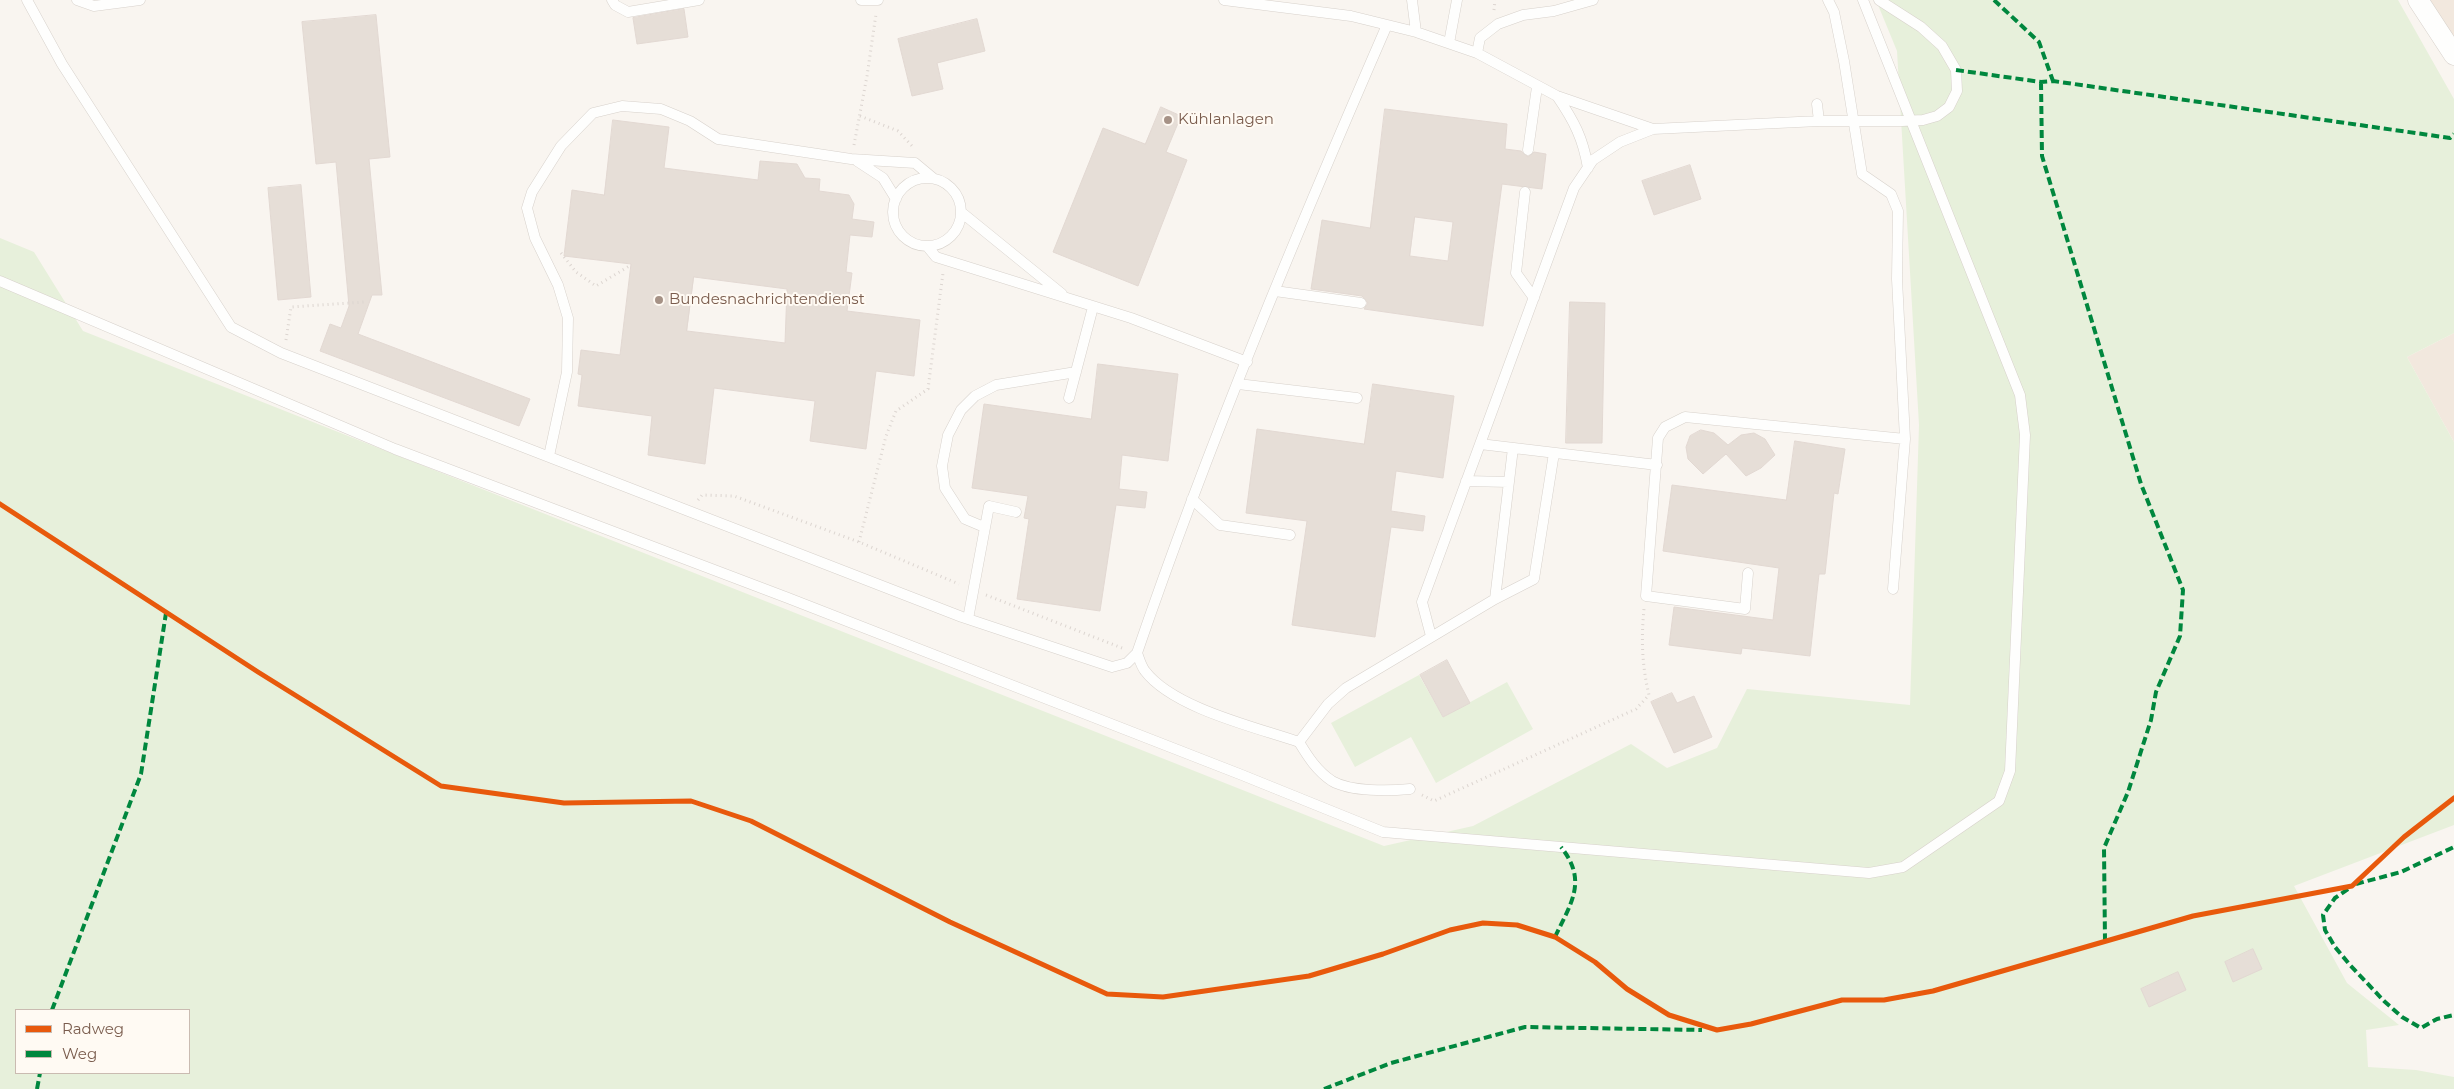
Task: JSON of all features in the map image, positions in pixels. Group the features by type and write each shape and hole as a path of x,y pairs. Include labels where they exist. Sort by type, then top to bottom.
{"street":[{"path":"2418,0 2454,55"}],"lane":[{"path":"27,0 62,64 231,327 281,353 968,619 1112,667 1127,663 1137,653 1192,499 1305,215 1387,25"},
{"path":"77,0 94,6 140,0"},
{"path":"612,0 615,6 628,12 699,0"},
{"path":"861,0 877,0"},
{"path":"1224,0 1351,16 1416,32 1476,53 1557,96 1653,129"},
{"path":"1412,0 1416,32"},
{"path":"1450,43 1456,0"},
{"path":"1476,53 1480,38 1498,24 1523,15 1554,11 1593,0"},
{"path":"1828,0 1834,12 1844,61 1862,174 1891,194 1898,211 1897,279 1905,439 1893,589"},
{"path":"0,281 395,449 806,605 1383,832 1869,873 1903,867 1999,800 2010,771 2025,435 2020,395 1863,0"},
{"path":"1431,636 1422,602 1574,188 1588,168 1594,160 1620,142 1653,129 1818,121 1911,120 1937,116 1949,107 1956,91 1956,70 1942,46 1921,27 1879,0"},
{"path":"1528,150 1537,86"},
{"path":"1557,96 1575,123 1588,168"},
{"path":"1817,104 1818,121"},
{"path":"548,456 567,372 568,318 558,285 535,238 527,208 532,192 561,146 593,113 622,106 661,109 690,121 718,139 851,159 915,163 933,178 950,186 956,194 962,212 1067,298"},
{"path":"851,159 872,169 883,178 896,199"},
{"path":"933,178 915,180 900,191 896,199 893,208 896,226 908,241 927,246 944,242 957,229 962,212"},
{"path":"1525,192 1516,273 1534,298"},
{"path":"927,246 936,257 1131,318 1247,362"},
{"path":"1275,291 1361,303"},
{"path":"1069,398 1094,307"},
{"path":"984,527 965,519 945,488 942,466 948,435 961,410 975,396 996,384 1076,372"},
{"path":"1238,384 1357,398"},
{"path":"1748,573 1746,609 1646,596 1658,438 1665,427 1685,417 1905,439"},
{"path":"1480,444 1657,465"},
{"path":"1495,599 1513,448"},
{"path":"1299,742 1323,710 1346,688 1431,636 1534,579 1554,453"},
{"path":"1466,481 1509,482"},
{"path":"1192,499 1220,525 1290,535"},
{"path":"968,619 989,506 1016,512"},
{"path":"1137,653 1145,671 1171,693 1199,708 1299,742 1312,764 1333,782 1359,788 1410,789"}],"path":[{"path":"851,159 876,22 877,0"},
{"path":"860,116 898,131 915,149 915,163"},
{"path":"557,249 576,272 596,286 630,265"},
{"path":"859,542 886,436 896,412 928,389 945,260"},
{"path":"281,353 287,337 291,307 364,302"},
{"path":"690,511 702,494 734,496 859,542 972,590 1137,653"},
{"path":"1410,789 1434,802 1636,708 1649,695 1643,673 1641,636 1646,596"}],"shaded area":[{"path":"2424,0 2454,0 2454,46"},
{"path":"2454,333 2454,442 2407,357"}],"green space":[{"path":"1876,0 2398,0 2454,99 2454,333 2407,357 2454,442 2454,825 2294,886 2347,983 2399,1025 2366,1030 2368,1067 2416,1070 2454,1077 2454,1089 0,1089 0,238 34,252 83,331 1384,846 1473,826 1631,744 1667,768 1717,748 1747,689 1910,705 1919,425 1897,51"},
{"path":"1419,675 1443,717 1507,682 1533,729 1436,783 1411,737 1355,767 1331,723"}],"building":[{"path":"684,9 688,37 637,44 633,18"},
{"path":"376,15 390,157 369,159 382,295 372,295 358,334 530,399 519,426 320,351 330,324 341,328 349,306 336,162 316,164 302,22"},
{"path":"977,19 985,51 937,63 943,89 912,96 898,39"},
{"path":"1161,107 1181,116 1166,152 1187,160 1138,286 1053,252 1103,128 1145,144"},
{"path":"1385,109 1507,124 1505,149 1521,151 1528,157 1534,152 1546,154 1542,189 1502,184 1483,326 1364,309 1368,303 1362,296 1311,289 1322,220 1370,228","holes":["1415,217 1453,222 1448,261 1410,256"]},
{"name":"Bundesnachrichtendienst","path":"613,120 669,127 664,168 758,180 760,161 797,164 805,178 820,179 819,191 849,195 854,204 852,219 874,222 872,237 850,235 846,272 852,273 847,311 920,320 914,376 876,371 866,449 810,441 815,401 714,388 705,464 648,455 652,416 578,406 582,375 578,374 581,350 620,355 631,264 564,256 572,190 604,195","holes":["694,277 787,289 785,343 687,331"]},
{"path":"1690,165 1701,199 1654,215 1642,181"},
{"path":"301,185 311,297 278,300 268,188"},
{"path":"1570,302 1605,303 1602,443 1566,443"},
{"path":"1098,364 1178,374 1168,461 1122,455 1119,489 1147,492 1145,508 1116,505 1100,611 1017,599 1029,519 1024,518 1028,496 972,488 984,404 1091,419"},
{"path":"1373,384 1454,396 1443,478 1396,471 1391,511 1425,516 1423,531 1391,527 1375,637 1292,625 1307,521 1246,513 1257,429 1364,444"},
{"path":"1701,430 1714,433 1728,445 1741,435 1754,433 1765,439 1775,455 1761,468 1746,476 1726,454 1703,474 1688,459 1686,447 1690,436"},
{"path":"1795,441 1845,449 1838,494 1834,493 1825,574 1819,574 1810,656 1742,648 1741,654 1669,645 1674,607 1773,620 1779,568 1663,551 1672,485 1786,500"},
{"path":"1447,660 1470,703 1443,717 1420,675"},
{"path":"1672,693 1677,703 1694,696 1712,737 1674,753 1651,702"},
{"path":"2253,949 2262,969 2233,982 2225,962"},
{"path":"2178,972 2186,990 2149,1007 2141,989"}],"marked path":[{"path":"1994,0 2039,42 2053,81"},
{"path":"1956,70 2041,82 2053,81 2450,138 2454,134"},
{"path":"2041,82 2042,156 2141,484 2183,590 2180,636 2156,692 2151,720 2128,792 2104,848 2105,941"},
{"path":"52,1009 141,774 166,613"},
{"path":"1555,937 1571,903 1575,881 1574,871 1561,847"},
{"path":"2356,884 2401,872 2454,847"},
{"path":"2348,889 2335,898 2323,915 2325,930 2335,947 2350,965 2402,1017 2421,1028 2437,1019 2454,1015"},
{"path":"1324,1089 1391,1063 1525,1027 1702,1030"},
{"path":"37,1089 40,1074"}],"cycle path":[{"path":"0,504 258,672 441,786 564,803 691,801 751,821 950,922 1107,994 1163,997 1309,976 1383,954 1450,930 1483,923 1517,925 1555,937 1595,962 1627,989 1669,1015 1717,1030 1751,1024 1842,1000 1884,1000 1933,991 2193,916 2352,886 2404,837 2454,798"}],"place":[{"name":"Kühlanlagen","path":"1168,120"},
{"name":"Bundesnachrichtendienst","path":"659,300"}]}
